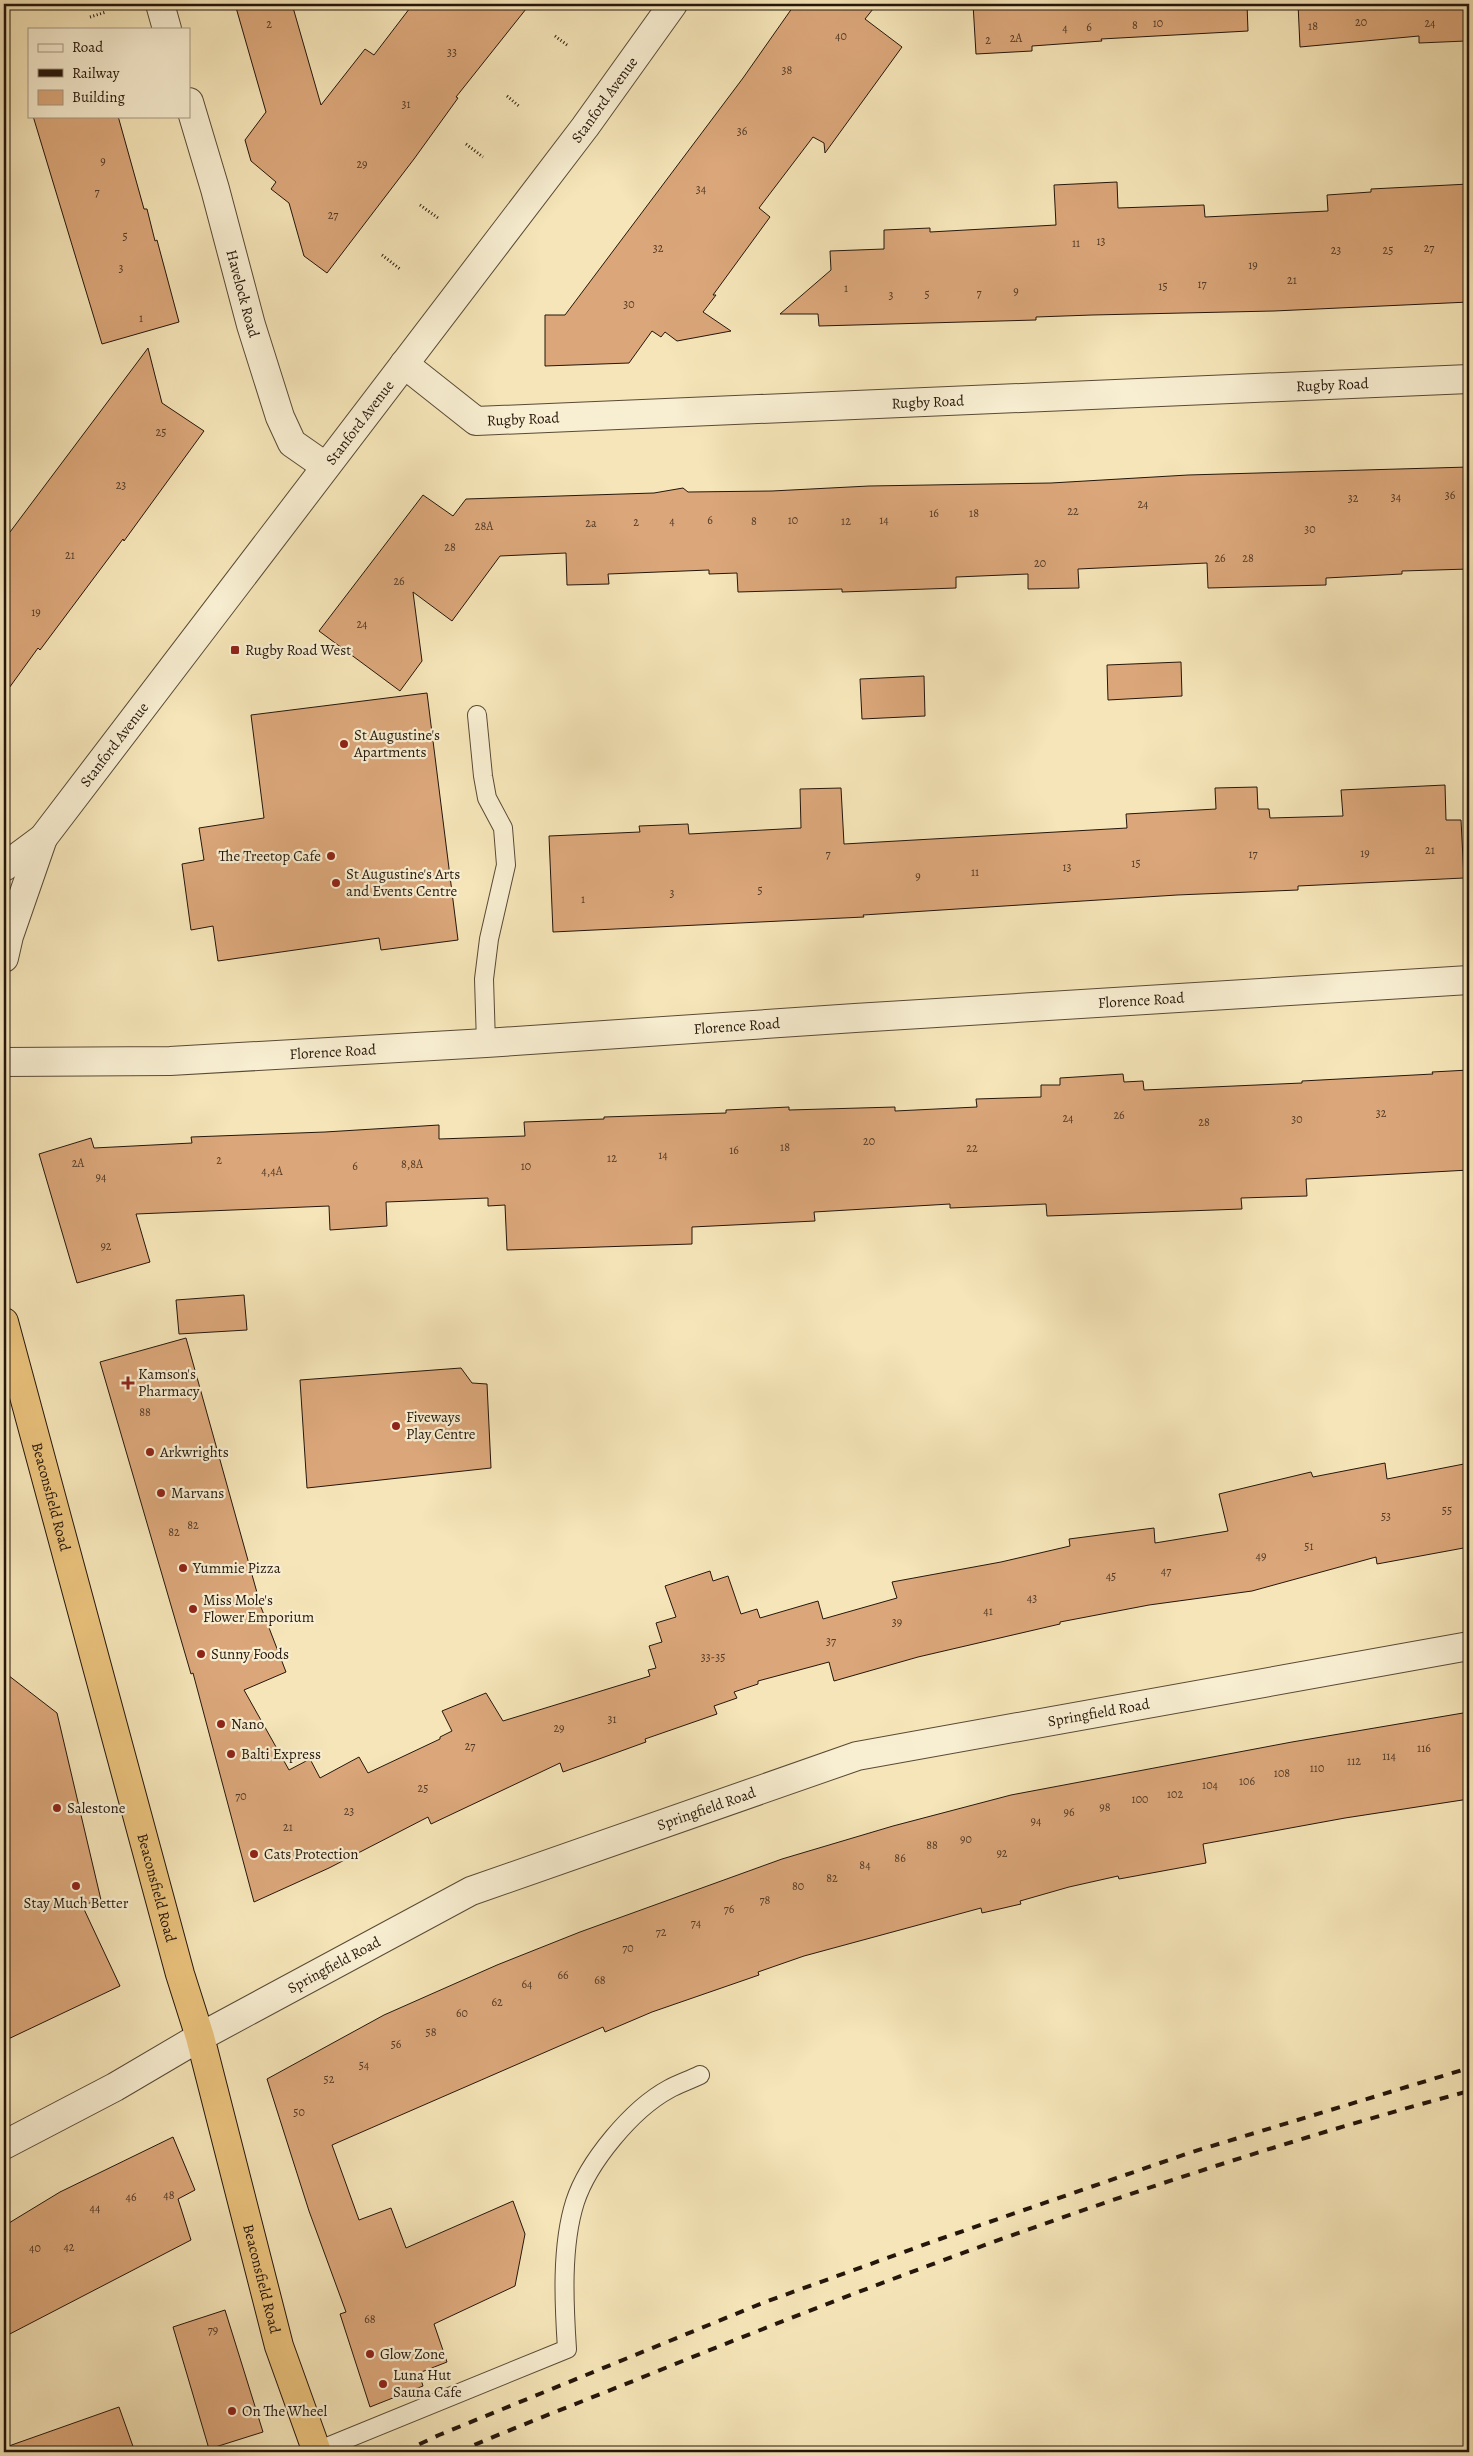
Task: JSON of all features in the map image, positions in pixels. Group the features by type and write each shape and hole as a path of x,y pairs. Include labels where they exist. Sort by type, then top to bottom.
{"highway":[{"name":"Beaconsfield Road","path":"4,1322 180,1974 200,2037 279,2346 317,2452"}],"street":[{"path":"160,4 167,28"},
{"name":"Stanford Avenue","path":"4,866 43,838 585,127 673,4"},
{"name":"Havelock Road","path":"190,105 215,189 251,325 280,417 292,443 325,466"},
{"name":"Rugby Road","path":"404,364 476,421 1469,379"},
{"name":"Stanford Avenue","path":"4,958 9,936 43,838"},
{"name":"Florence Road","path":"4,1062 170,1061 486,1044 855,1018 1469,980"},
{"name":"Springfield Road","path":"4,2145 115,2087 200,2037 471,1891 856,1756 1469,1646"}],"lane":[{"path":"477,715 483,776 488,798 503,828 506,865 489,939 484,979 486,1044"},
{"path":"317,2452 567,2350 564,2301 566,2253 574,2203 584,2178 608,2142 642,2110 667,2090 700,2075"}],"path":[{"path":"90,17 106,12"},
{"path":"555,36 567,45"},
{"path":"508,96 520,107"},
{"path":"466,144 483,157"},
{"path":"420,205 438,218"},
{"path":"382,255 400,269"}],"building":[{"path":"235,4 292,4 321,105 365,49 374,55 413,4 530,4 456,97 458,98 414,159 327,273 304,256 289,203 271,189 276,182 251,161 245,140 266,112"},
{"path":"795,4 877,4 865,19 902,47 825,153 824,143 813,137 759,208 770,217 713,295 716,295 703,312 731,331 677,341 665,332 661,337 652,331 629,363 545,366 545,315 565,315 743,78"},
{"path":"973,4 1247,4 1248,31 1101,39 1102,41 1032,46 1032,51 976,54"},
{"path":"1298,4 1469,4 1469,33 1466,33 1466,41 1419,43 1419,36 1300,47"},
{"path":"34,118 119,118 144,209 147,209 155,241 157,240 179,322 102,344"},
{"path":"1117,182 1118,208 1204,205 1205,217 1328,211 1327,195 1371,192 1371,189 1469,184 1469,302 1274,311 1036,317 1036,320 819,326 818,314 780,314 831,270 830,251 884,249 884,230 930,228 930,232 1056,225 1054,185"},
{"path":"148,348 162,403 204,431 124,541 123,539 4,695 4,540"},
{"path":"1469,467 1469,569 1402,571 1402,574 1326,578 1326,585 1208,588 1207,563 1078,569 1079,588 1028,589 1028,574 956,577 956,588 842,592 842,589 738,592 737,573 709,574 709,570 608,574 609,584 567,585 566,553 500,556 452,621 413,592 422,661 400,691 319,631 423,495 453,516 466,499 654,493 683,488 688,492 772,491 869,486 1051,483 1188,475"},
{"path":"1181,662 1182,696 1108,700 1107,665"},
{"path":"924,676 925,716 862,719 860,679"},
{"name":"St Augustine's Arts and Events Centre","path":"427,693 458,940 381,950 379,938 218,961 213,926 191,930 182,864 204,860 199,828 264,818 251,715"},
{"path":"1445,785 1446,820 1461,820 1464,878 1298,886 1298,890 1177,895 863,915 864,917 553,932 549,836 640,832 639,826 688,824 689,834 801,828 800,789 841,788 844,844 1127,828 1126,814 1216,809 1215,788 1257,787 1258,809 1269,809 1270,818 1343,816 1341,790"},
{"path":"1469,1070 1469,1170 1306,1179 1307,1196 1241,1198 1242,1209 1047,1216 1046,1204 950,1208 950,1204 814,1212 815,1221 692,1227 692,1244 507,1250 505,1205 488,1206 488,1198 386,1202 387,1226 330,1230 329,1206 136,1214 150,1262 77,1283 39,1154 91,1138 94,1148 192,1143 191,1137 439,1125 439,1139 525,1136 524,1122 726,1113 726,1110 789,1107 789,1110 895,1107 895,1111 977,1107 976,1099 1041,1097 1041,1085 1060,1085 1060,1078 1123,1074 1124,1082 1143,1081 1144,1090 1302,1083 1302,1081 1433,1074 1432,1072"},
{"path":"244,1295 247,1330 179,1334 176,1300"},
{"path":"186,1338 261,1607 286,1672 244,1690 289,1770 310,1759 320,1778 359,1757 368,1773 440,1739 440,1737 452,1731 442,1711 486,1693 503,1721 650,1676 648,1670 656,1668 649,1646 662,1642 656,1623 676,1617 665,1586 710,1571 713,1581 728,1576 741,1614 757,1609 760,1618 818,1601 823,1619 897,1598 892,1582 1001,1562 1070,1546 1069,1539 1154,1528 1155,1543 1228,1531 1219,1494 1311,1472 1313,1477 1385,1463 1387,1479 1469,1463 1469,1547 1377,1564 1376,1557 1252,1591 1149,1605 1060,1622 1060,1624 918,1657 834,1681 829,1662 758,1681 758,1684 734,1692 737,1698 714,1706 717,1714 645,1739 646,1742 563,1772 560,1763 431,1824 428,1817 329,1868 254,1902 193,1673 191,1674 100,1362"},
{"name":"Fiveways Play Centre","path":"461,1368 472,1383 487,1384 491,1468 307,1488 300,1380"},
{"path":"4,1672 57,1713 101,1900 82,1905 120,1986 4,2041"},
{"path":"1469,1712 1469,1799 1345,1818 1203,1844 1206,1863 1119,1879 1118,1876 1069,1887 1020,1901 1021,1904 982,1913 981,1908 804,1956 758,1972 759,1975 652,2012 605,2032 603,2027 332,2145 359,2220 391,2208 406,2248 513,2201 525,2234 515,2286 434,2324 447,2362 419,2373 423,2386 370,2407 340,2314 346,2312 309,2211 267,2079 384,2015 497,1965 580,1932 782,1859 893,1826 1011,1795 1292,1742"},
{"path":"173,2137 195,2190 178,2199 191,2240 4,2337 4,2226 60,2192"},
{"path":"225,2310 263,2432 209,2449 173,2327"},
{"path":"119,2407 135,2452 7,2452 6,2447"}],"railway":[{"path":"403,2452 439,2435 765,2302 1192,2152 1469,2068"},
{"path":"458,2452 850,2295 1054,2220 1261,2152 1469,2091"}],"place":[{"name":"Rugby Road West","path":"235,650"},
{"name":"St Augustine's Apartments","path":"344,744"},
{"name":"The Treetop Cafe","path":"331,856"},
{"name":"St Augustine's Arts and Events Centre","path":"336,883"},
{"name":"Kamson's Pharmacy","path":"128,1383"},
{"name":"Fiveways Play Centre","path":"396,1426"},
{"name":"Arkwrights","path":"150,1452"},
{"name":"Marvans","path":"161,1493"},
{"name":"Yummie Pizza","path":"183,1568"},
{"name":"Miss Mole's Flower Emporium","path":"193,1609"},
{"name":"Sunny Foods","path":"201,1654"},
{"name":"Nano","path":"221,1724"},
{"name":"Balti Express","path":"231,1754"},
{"name":"Salestone","path":"57,1808"},
{"name":"Cats Protection","path":"254,1854"},
{"name":"Stay Much Better","path":"76,1886"},
{"name":"Glow Zone","path":"370,2354"},
{"name":"Luna Hut Sauna Cafe","path":"383,2384"},
{"name":"On The Wheel","path":"232,2411"}]}
